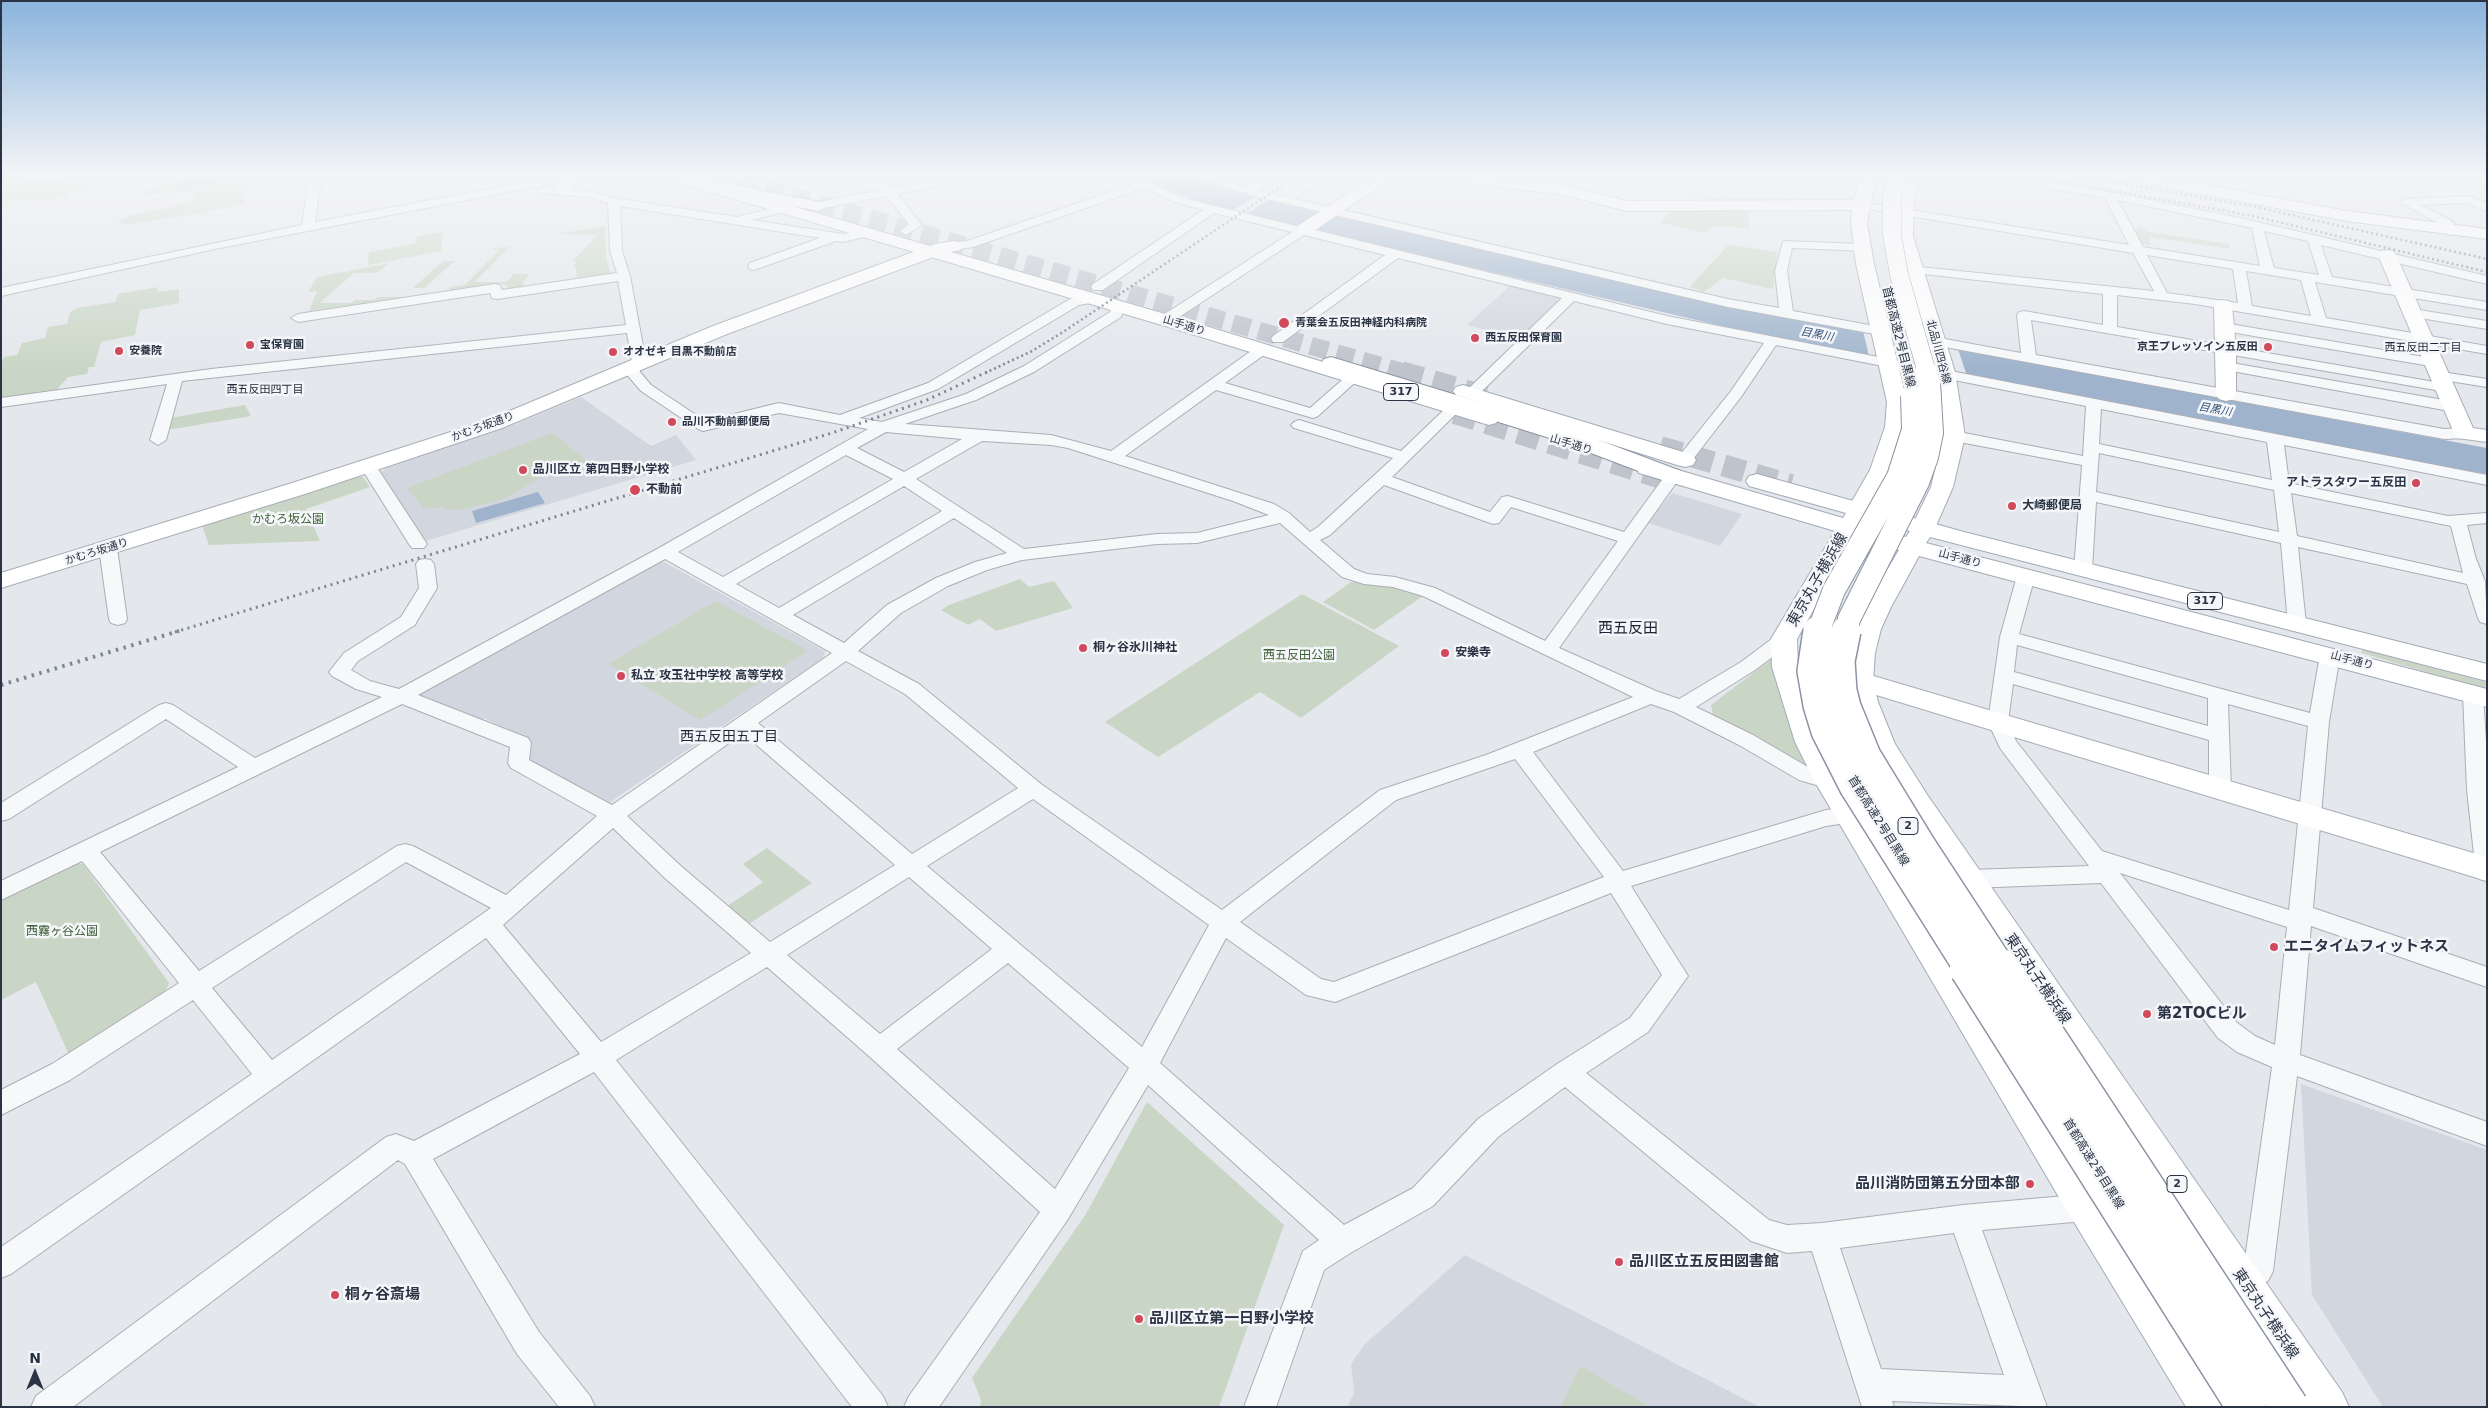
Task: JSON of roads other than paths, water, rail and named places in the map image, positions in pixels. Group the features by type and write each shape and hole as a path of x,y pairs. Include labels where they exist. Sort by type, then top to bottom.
{"main road":[{"name":"山手通り","path":"890,239 932,252 1094,293 1270,344 1471,394 1679,468"},
{"name":"山手通り","path":"931,239 1094,293 1117,306 1173,316"},
{"path":"1854,519 1881,470 1896,427 1896,402 1862,239"},
{"name":"首都高速2号目黒線","path":"1877,239 1882,272 1910,377 1913,430 1898,477 1834,590 1822,618 1812,656 1814,687 1826,731 1854,786 2246,1407"},
{"name":"首都高速2号目黒線","path":"1893,239 1899,274 1929,382 1932,433 1927,458 1918,482 1849,618 1840,661 1842,691 1846,707 1866,756 1921,846 2228,1285 2304,1407"},
{"name":"北品川四谷線","path":"1906,239 1945,374 1954,436 1942,487 1918,538"},
{"path":"2460,239 2487,249"},
{"name":"かむろ坂通り","path":"1,581 368,466 495,424 635,364 932,252 954,246"},
{"path":"2387,255 2442,376 2465,433 2487,436"},
{"path":"2222,305 2226,358 2226,395"},
{"name":"山手通り","path":"1270,344 1354,377 1454,408 1679,468 1854,519 1918,538 2026,576 2330,655 2482,688"},
{"path":"1331,363 1567,436 1679,468"},
{"name":"東京丸子横浜線","path":"1854,519 1784,639 1785,667 1809,742 1830,782 2088,1208 2212,1407"},
{"name":"東京丸子横浜線","path":"1918,538 1878,608 1868,629 1862,653 1860,681 1864,702 1881,745 1970,879 2228,1285 2327,1407"},
{"name":"山手通り","path":"1918,538 2083,570 2297,624 2482,688"},
{"path":"1860,681 2487,869"},
{"name":"首都高速2号目黒線","path":"2228,1285 2289,1407"}],"street":[{"path":"1,292 248,239"},
{"path":"616,239 616,251 624,276 633,328 635,364 633,373 646,388 703,426 780,408 883,427 979,436 1051,440 1071,444 1239,497 1268,508 1283,517 1348,573 1364,579 1395,582 1429,592 1548,650 1680,708 1746,740 1806,776 1830,782"},
{"path":"754,266 828,239"},
{"path":"954,246 969,244 985,239"},
{"path":"842,419 933,386 1075,302 1094,293 1170,239"},
{"path":"1173,316 1290,239"},
{"path":"1336,239 1668,320 1888,362 2094,405 2487,480"},
{"path":"1448,239 1728,303 1881,333 2029,358 2444,434 2465,433"},
{"path":"2067,239 2487,306"},
{"path":"2132,239 2163,297"},
{"path":"2260,239 2268,271"},
{"path":"2313,239 2327,281"},
{"path":"2316,239 2487,280"},
{"path":"1787,315 1781,271 1786,244 1863,248"},
{"path":"1112,458 1395,254"},
{"path":"2239,267 2246,309"},
{"path":"1914,269 2222,305 2487,350"},
{"path":"298,318 495,288 497,295 624,276"},
{"path":"2307,278 2320,322"},
{"path":"2110,291 2110,330"},
{"path":"1471,394 1571,297"},
{"path":"1,891 401,696 665,552 883,427 971,397 1029,369 1116,314 1117,306"},
{"path":"2413,313 2487,325"},
{"path":"2029,358 2024,315 2110,330 2226,358 2455,406"},
{"path":"2224,327 2442,376 2487,383"},
{"path":"1,403 176,378 633,328"},
{"path":"1548,650 1679,468 1736,394 1772,341"},
{"path":"2226,358 2442,376"},
{"path":"1214,385 1313,413 1354,377"},
{"path":"158,440 176,378"},
{"path":"780,408 781,404 792,397"},
{"path":"2083,570 2094,405"},
{"path":"1308,540 1324,531 1405,457 1454,408"},
{"path":"1300,425 1405,457"},
{"path":"723,584 979,436"},
{"path":"1954,436 2091,455 2282,488 2448,522 2487,518"},
{"path":"2275,440 2289,540 2297,624"},
{"path":"846,448 905,479 1021,555"},
{"path":"368,466 418,544"},
{"path":"1381,479 1493,518 1508,501 1629,538"},
{"path":"2088,495 2476,582"},
{"path":"778,616 954,511"},
{"path":"1,1264 488,924 614,815 743,722 844,653 894,609 942,582 981,566 1021,555 1157,539 1197,538 1283,517"},
{"path":"2458,521 2468,560 2487,618"},
{"path":"108,548 118,619"},
{"path":"665,552 844,653 912,689 1033,789 1315,988 1335,992 1618,881 1826,818 1851,815"},
{"path":"2468,560 2487,564"},
{"path":"425,564 428,588 408,621 351,657 339,672 363,685 401,696 521,743 518,763 614,815 674,873 879,1049 1058,1210"},
{"path":"2026,576 2009,637 2003,676 1998,722 2007,743 2227,1030 2246,1044 2286,1061 2487,1134"},
{"path":"2009,637 2319,722"},
{"path":"1680,708 1748,666 1784,639"},
{"path":"1566,1072 1761,1231 1787,1239 1822,1237 1963,1218 2088,1208 2228,1285 2258,1271 2286,1061 2319,722 2330,655"},
{"path":"2003,676 2219,736"},
{"path":"2482,688 2482,791 2487,873"},
{"path":"2218,695 2220,789"},
{"path":"920,1407 1058,1210 1145,1066 1222,923 1366,810 1388,795 1519,748 1649,696"},
{"path":"1,813 166,710 255,768"},
{"path":"743,722 1145,1066 1342,1242"},
{"path":"1260,1407 1313,1261 1342,1242 1423,1196 1488,1128 1566,1072 1639,1025 1676,976 1624,895 1612,869 1519,748"},
{"path":"415,1155 598,1056 768,955 1033,789"},
{"path":"86,851 270,1077"},
{"path":"1,1103 61,1072 405,852 508,906"},
{"path":"2092,856 2487,976"},
{"path":"1970,879 2106,874"},
{"path":"488,924 598,1056 872,1407"},
{"path":"879,1049 1008,950"},
{"path":"47,1407 396,1146 415,1155 528,1343 578,1407"},
{"path":"1822,1237 1875,1395 2029,1399 1963,1218"}],"water":[{"name":"目黒川","path":"1350,239 1437,239 1725,306 2487,448 2487,474 2377,457 1739,330"},
{"path":"538,492 545,503 476,523 472,511"}],"tunnel":[{"path":"941,239 1405,373"},
{"path":"1401,372 1491,398"},
{"path":"1455,413 1674,482"},
{"path":"1660,447 1791,485"}],"railway":[{"path":"985,373 1032,351 1063,332 1203,239"},
{"path":"2348,239 2487,272"},
{"path":"2397,239 2487,259"},
{"path":"175,632 832,433 927,400 987,372"},
{"path":"1,685 179,631"}],"place":[{"name":"青葉会五反田神経内科病院","path":"1284,323"},
{"name":"西五反田保育園","path":"1475,338"},
{"name":"宝保育園","path":"250,345"},
{"name":"京王プレッソイン五反田","path":"2268,347"},
{"name":"安養院","path":"119,351"},
{"name":"オオゼキ 目黒不動前店","path":"613,352"},
{"name":"品川不動前郵便局","path":"672,422"},
{"name":"品川区立 第四日野小学校","path":"523,470"},
{"name":"アトラスタワー五反田","path":"2416,483"},
{"name":"不動前","path":"635,490"},
{"name":"大崎郵便局","path":"2012,506"},
{"name":"桐ヶ谷氷川神社","path":"1083,648"},
{"name":"安樂寺","path":"1445,653"},
{"name":"私立 攻玉社中学校 高等学校","path":"621,676"},
{"name":"エニタイムフィットネス","path":"2274,947"},
{"name":"第2TOCビル","path":"2147,1014"},
{"name":"品川消防団第五分団本部","path":"2030,1184"},
{"name":"品川区立五反田図書館","path":"1619,1262"},
{"name":"桐ヶ谷斎場","path":"335,1295"},
{"name":"品川区立第一日野小学校","path":"1139,1319"}],"district":[{"name":"西五反田二丁目","path":"2423,348"},
{"name":"西五反田四丁目","path":"265,390"},
{"name":"西五反田","path":"1628,629"},
{"name":"西五反田五丁目","path":"729,737"}],"park label":[{"name":"かむろ坂公園","path":"288,520"},
{"name":"西五反田公園","path":"1299,656"},
{"name":"西霧ヶ谷公園","path":"62,932"}]}
